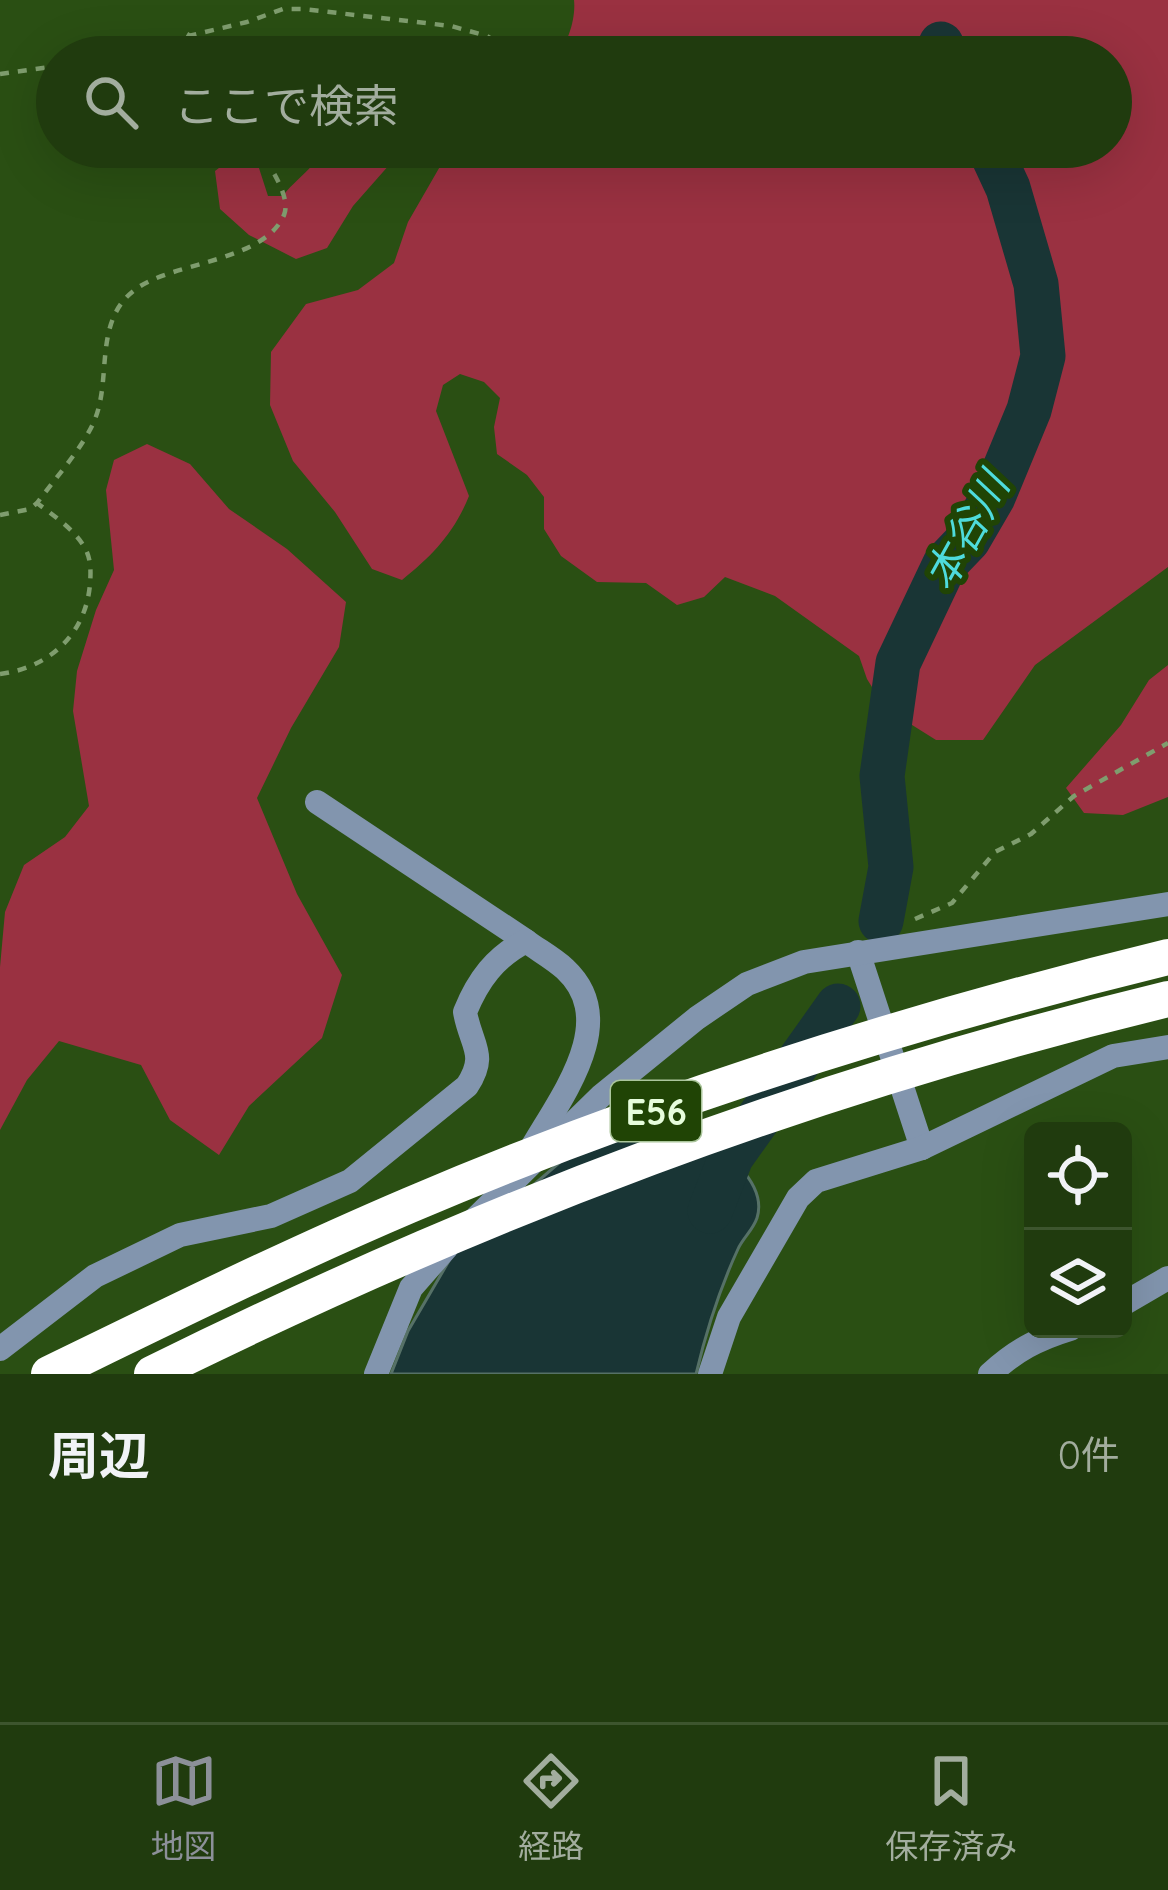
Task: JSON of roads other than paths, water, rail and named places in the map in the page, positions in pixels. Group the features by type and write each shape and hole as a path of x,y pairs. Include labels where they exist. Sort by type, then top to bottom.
{"highway":[{"name":"E56","path":"49,1374 410,1205 598,1130 905,1026 1168,957"},
{"name":"E56","path":"152,1374 428,1244 669,1148 919,1066 1168,1000"}],"street":[{"path":"317,802 526,940 567,970 582,994 591,1024 586,1047 513,1181"},
{"path":"376,1374 411,1288 428,1265 601,1096 747,984 804,962 1168,904"},
{"path":"0,1348 95,1276 180,1235 271,1216 350,1181 467,1086 478,1068 478,1053 465,1012 475,988 502,953 526,940"},
{"path":"858,952 922,1148"},
{"path":"710,1374 729,1317 798,1198 816,1181 922,1148 1113,1056 1168,1047"},
{"path":"1132,1299 1168,1278"},
{"path":"990,1374 1012,1354 1042,1338"}],"water":[{"path":"681,1120 734,1161 746,1174 759,1203 757,1218 719,1295 696,1374 391,1374 408,1331 453,1254 573,1151 643,1123"}],"waterway":[{"name":"本谷川","path":"881,921 891,867 882,776 898,663 945,564 968,540 993,497 1029,410 1043,356 1036,284 999,168"},
{"name":"本谷川","path":"710,1211 731,1157 838,1006"}]}
